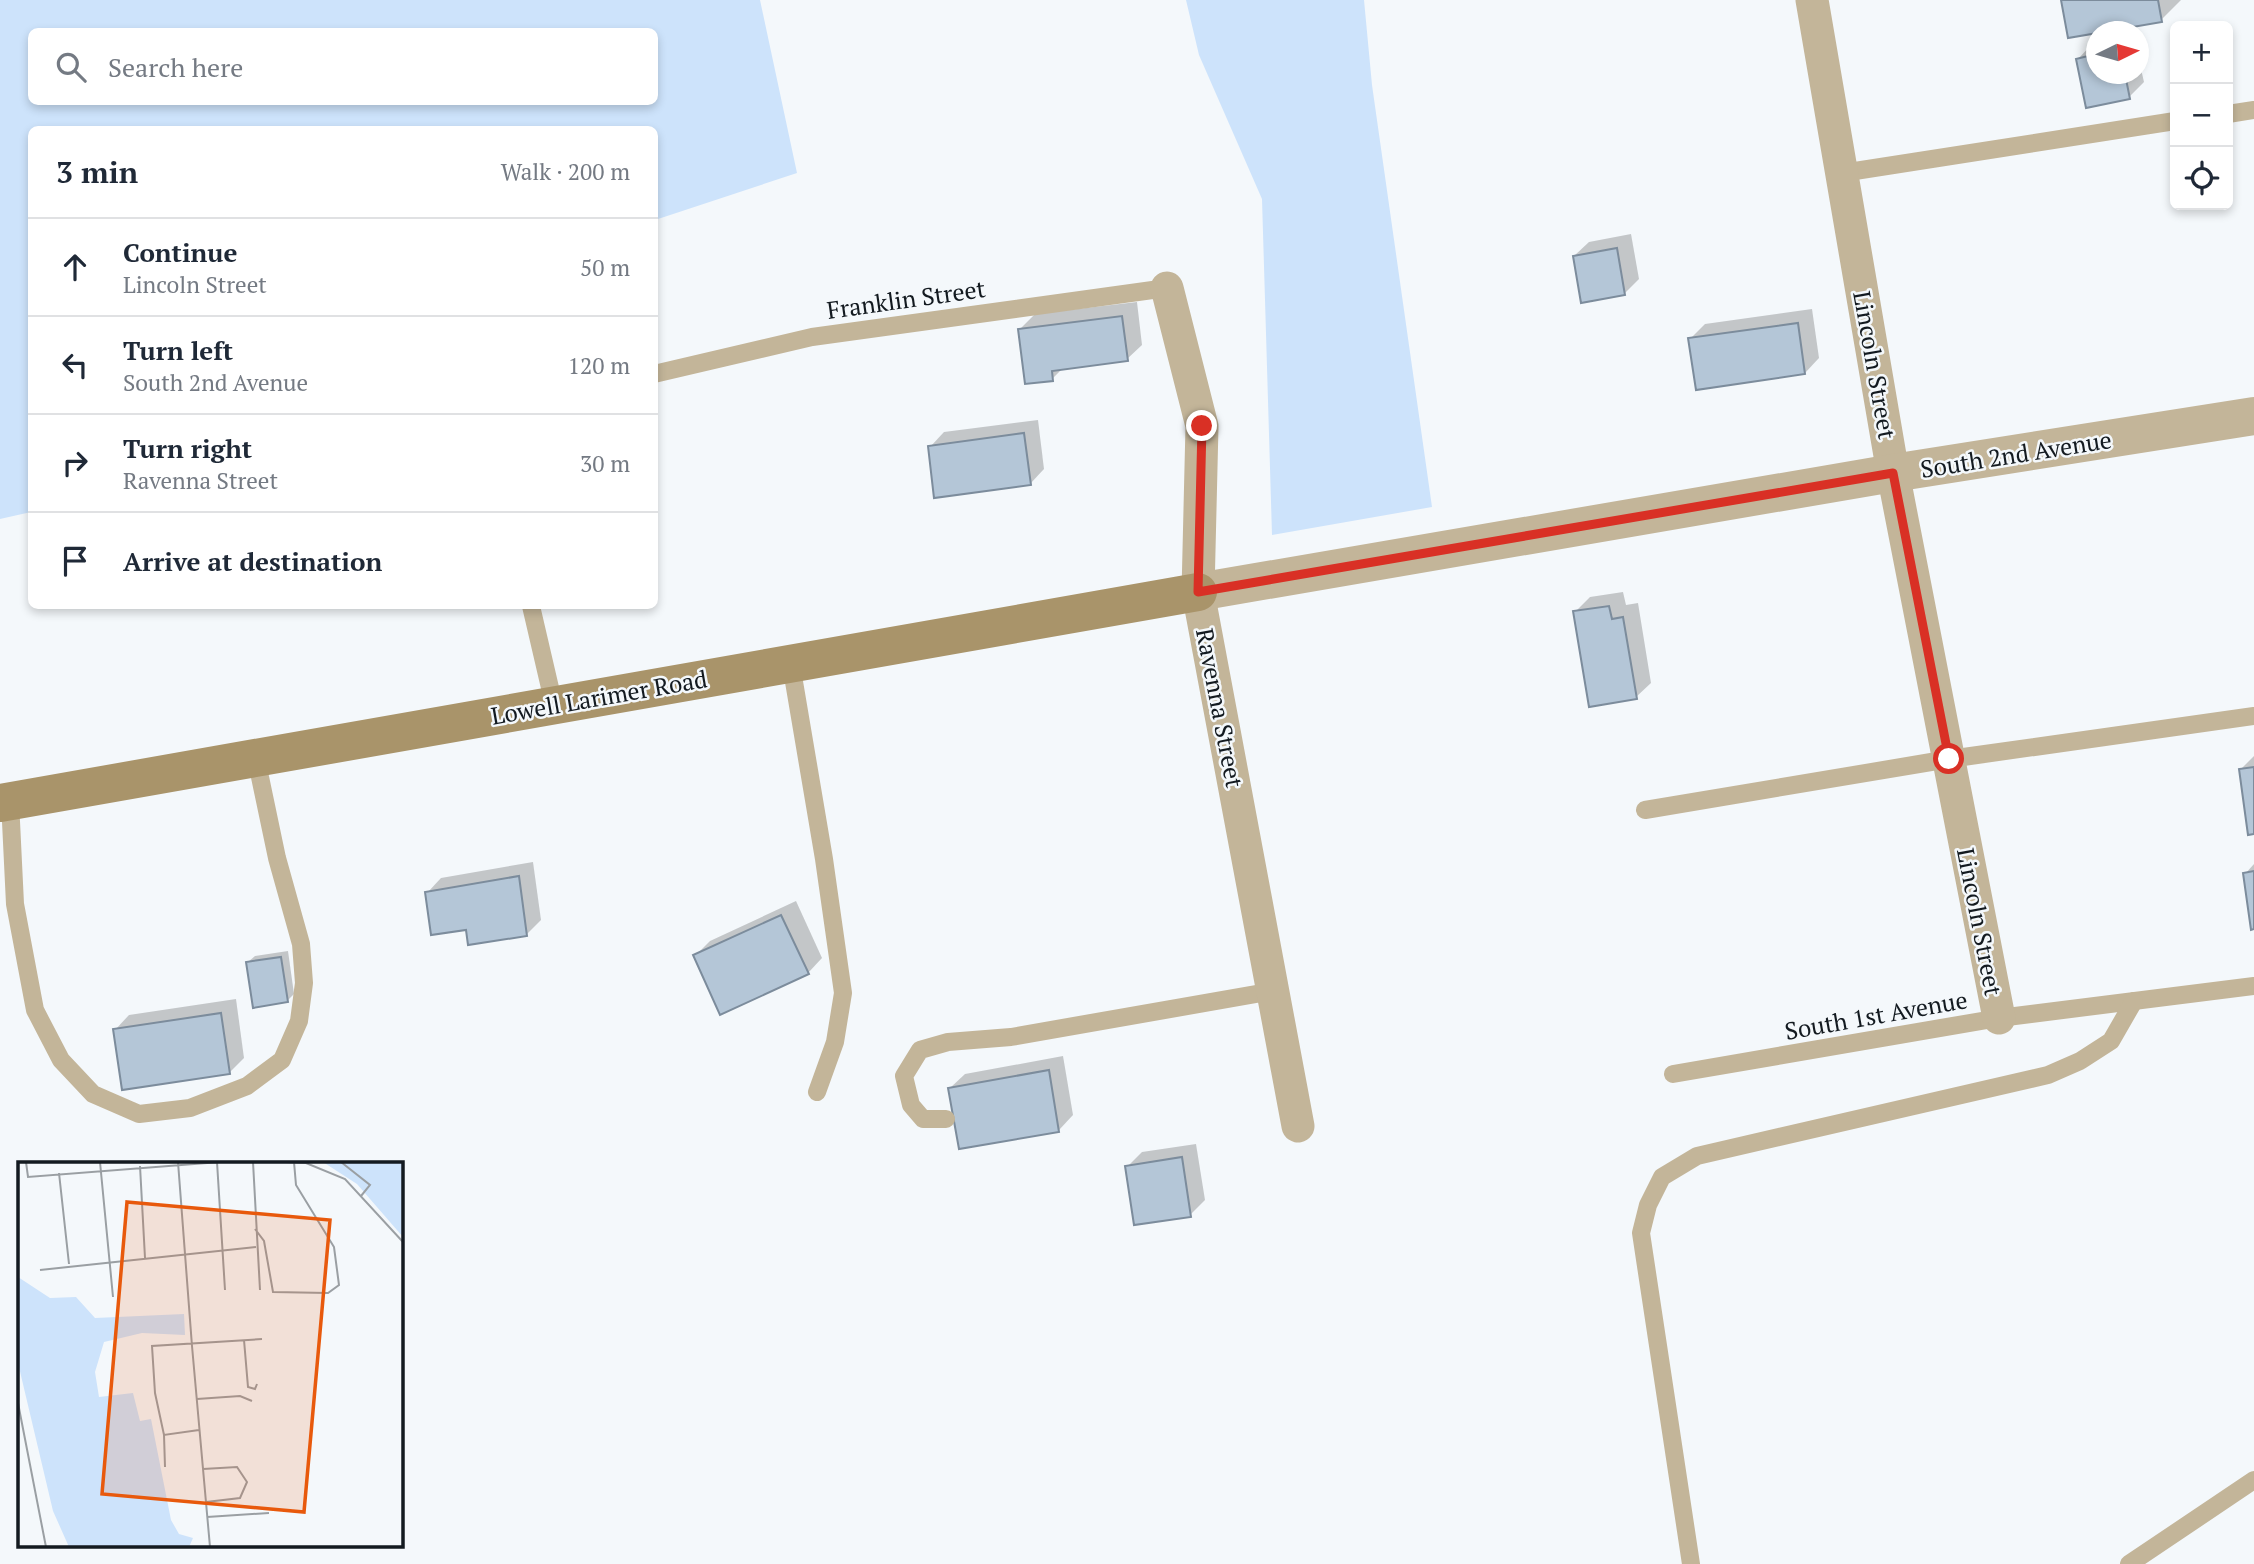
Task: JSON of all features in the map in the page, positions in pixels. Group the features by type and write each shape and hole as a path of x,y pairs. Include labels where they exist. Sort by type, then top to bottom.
{"main road":[{"name":"Lowell Larimer Road","path":"5,802 1198,592"}],"street":[{"name":"Lincoln Street","path":"1812,0 1893,473 1999,1018"},
{"name":"Ravenna Street","path":"1167,288 1202,426 1198,592 1298,1126"},
{"name":"South 2nd Avenue","path":"1198,592 1893,473 2254,416"}],"lane":[{"path":"2233,113 2254,110"},
{"path":"1842,173 2170,122"},
{"name":"Franklin Street","path":"658,373 812,337 1167,288"},
{"path":"532,609 554,705"},
{"path":"791,664 826,871 843,993 835,1042 817,1092"},
{"path":"1646,810 1949,759 2254,716"},
{"path":"5,802 15,904 35,1010 61,1060 93,1094 139,1114 190,1108 247,1086 282,1060 299,1021 304,984 301,944 277,858 256,758"},
{"name":"South 1st Avenue","path":"1673,1074 1999,1018 2254,986"},
{"path":"946,1119 923,1119 911,1105 904,1076 920,1051 948,1042 1011,1037 1273,991"},
{"path":"1691,1564 1641,1233 1648,1205 1662,1177 1697,1156 2048,1076 2080,1061 2111,1041 2134,1001"},
{"path":"2129,1564 2254,1480"}],"shaded area":[{"path":"0,0 760,0 797,173 658,219 658,126 28,126 28,513 0,519"},
{"path":"1186,0 1364,0 1372,85 1432,507 1272,535 1262,199 1199,55"}],"building":[{"path":"2061,0 2158,0 2162,22 2149,24 2149,21 2086,21 2086,35 2068,38"},
{"path":"2086,56 2086,84 2127,84 2130,99 2086,108 2076,59"},
{"path":"1617,248 1625,295 1581,303 1573,256"},
{"path":"1122,316 1128,361 1052,371 1053,381 1025,384 1018,329"},
{"path":"1798,323 1805,374 1696,390 1688,338"},
{"path":"1024,433 1031,485 934,498 928,446"},
{"path":"1609,606 1612,619 1623,617 1637,699 1589,707 1573,611"},
{"path":"2254,767 2254,834 2248,835 2239,769"},
{"path":"2254,871 2254,929 2251,930 2243,873"},
{"path":"519,876 527,936 468,945 466,930 431,935 425,892"},
{"path":"781,915 809,974 720,1015 693,955"},
{"path":"281,957 288,1002 253,1008 246,962"},
{"path":"221,1013 230,1074 122,1090 113,1029"},
{"path":"1049,1070 1059,1132 959,1149 948,1088"},
{"path":"1182,1157 1191,1217 1134,1225 1125,1166"}],"route":[{"path":"1202,426 1198,592 1893,473 1949,759"}]}
